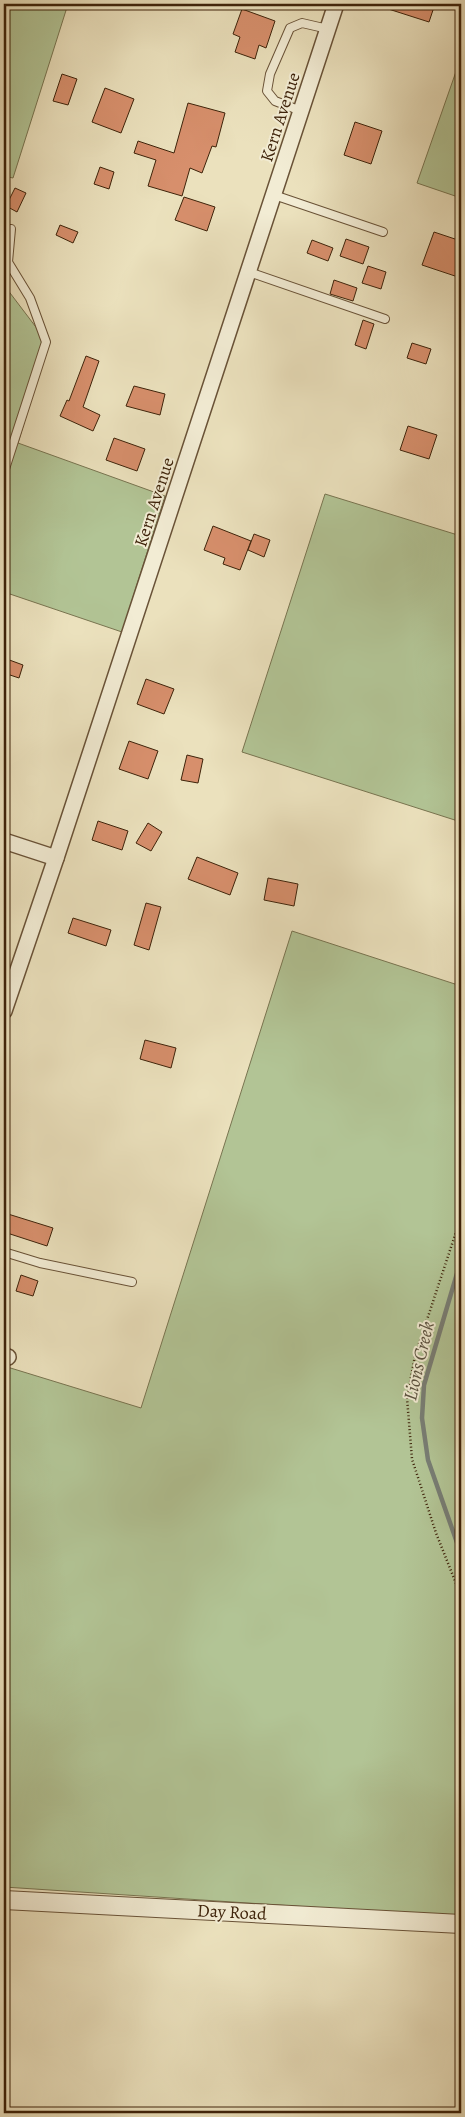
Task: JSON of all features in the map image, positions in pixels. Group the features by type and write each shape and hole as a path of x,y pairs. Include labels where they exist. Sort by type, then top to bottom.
{"street":[{"name":"Kern Avenue","path":"4,1010 56,858 336,4"},
{"path":"4,841 56,858"},
{"name":"Day Road","path":"4,1900 461,1924"}],"lane":[{"path":"301,111 274,101 267,91 270,74 290,28 302,23 328,29"},
{"path":"274,195 383,232"},
{"path":"4,472 46,342 30,298 8,262 11,229"},
{"path":"249,272 384,319"},
{"path":"4,1252 40,1263 132,1282"}],"path":[{"path":"461,1217 415,1356 407,1398 412,1459 436,1533 461,1596"}],"green space":[{"path":"4,4 68,4 13,178 4,176"},
{"path":"459,63 461,64 461,198 417,183"},
{"path":"4,285 48,343 18,443 165,496 122,632 4,592"},
{"path":"325,494 461,536 461,822 242,752"},
{"path":"292,931 461,986 461,1917 4,1887 4,1366 141,1408"}],"building":[{"path":"380,4 435,4 429,22 379,6"},
{"path":"242,9 275,21 266,48 259,45 255,59 235,52 240,37 233,34"},
{"path":"62,74 77,79 68,105 53,101"},
{"path":"105,88 134,99 121,133 92,122"},
{"path":"188,103 225,113 216,147 212,146 202,173 190,168 182,196 148,186 156,160 134,153 138,141 174,153"},
{"path":"355,122 382,131 371,164 344,155"},
{"path":"100,167 114,172 109,189 94,184"},
{"path":"15,188 26,193 17,212 6,206"},
{"path":"184,197 215,207 207,231 175,220"},
{"path":"60,225 78,232 73,243 56,235"},
{"path":"434,232 461,241 461,278 422,265"},
{"path":"346,239 369,247 363,264 340,256"},
{"path":"312,240 333,248 328,261 307,253"},
{"path":"368,266 386,272 381,289 362,283"},
{"path":"334,280 357,288 353,301 330,294"},
{"path":"363,320 374,324 366,349 355,345"},
{"path":"412,343 431,349 426,364 407,358"},
{"path":"86,356 99,361 83,407 100,415 93,431 60,416 67,400 69,401"},
{"path":"134,386 165,394 160,415 126,406"},
{"path":"408,426 437,435 429,459 400,450"},
{"path":"114,438 145,449 137,471 106,460"},
{"path":"213,526 251,541 240,570 223,564 225,558 204,550"},
{"path":"254,534 270,540 264,557 248,550"},
{"path":"4,658 23,665 19,678 4,673"},
{"path":"146,679 174,689 164,714 137,704"},
{"path":"129,741 158,751 148,779 119,769"},
{"path":"187,755 203,759 198,783 181,780"},
{"path":"98,821 128,831 122,850 92,840"},
{"path":"148,823 162,832 151,851 136,843"},
{"path":"197,857 238,873 230,895 188,879"},
{"path":"268,878 298,884 294,906 264,900"},
{"path":"146,903 161,907 149,950 134,945"},
{"path":"73,918 111,930 106,946 68,933"},
{"path":"145,1040 176,1048 171,1068 140,1059"},
{"path":"8,1214 53,1228 47,1246 4,1232"},
{"path":"21,1275 38,1281 33,1296 16,1291"}],"waterway":[{"name":"Lions Creek","path":"461,1260 424,1385 422,1418 428,1460 461,1554"}]}
